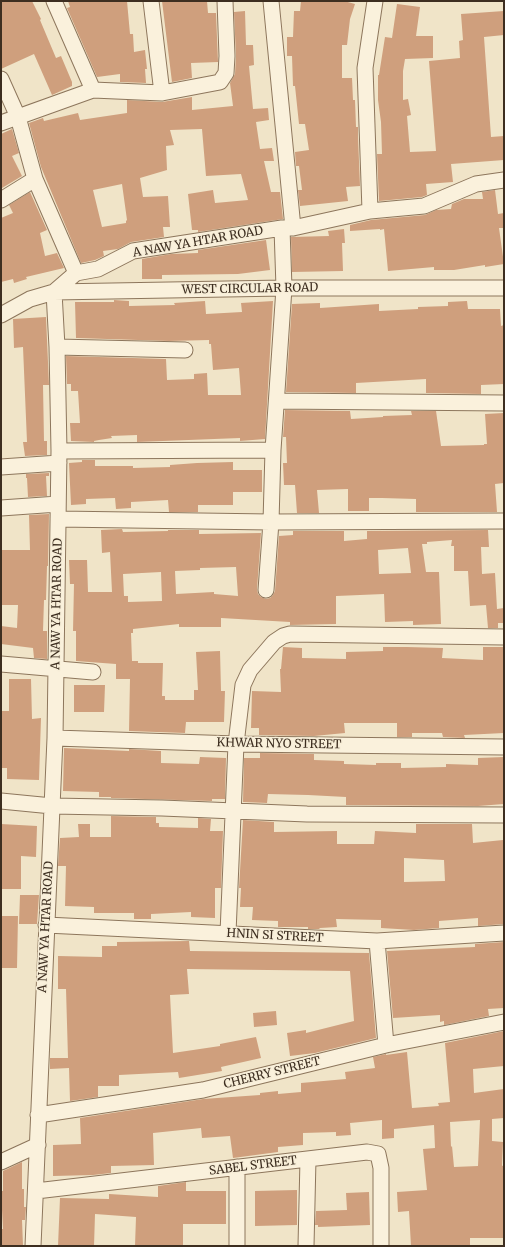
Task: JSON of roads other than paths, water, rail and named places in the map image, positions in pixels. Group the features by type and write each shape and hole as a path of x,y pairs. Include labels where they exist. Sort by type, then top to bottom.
{"street":[{"path":"54,1 93,90"},
{"path":"152,1 162,92"},
{"path":"1,123 93,90 162,92 220,82 226,73 227,56 225,1"},
{"path":"266,590 271,522 272,450 277,401 287,228 271,1"},
{"path":"370,211 365,68 375,1"},
{"path":"1,79 18,117 35,179 76,273 54,292"},
{"path":"1,200 35,179"},
{"name":"A NAW YA HTAR ROAD","path":"76,273 98,269 133,251 287,228 370,211 424,206 476,184 504,180"},
{"name":"WEST CIRCULAR ROAD","path":"1,314 30,299 54,292 284,288 504,288"},
{"name":"A NAW YA HTAR ROAD","path":"33,1246 55,738 59,457 57,347 54,292"},
{"path":"57,347 185,350"},
{"path":"277,401 504,403"},
{"path":"1,467 59,457 272,450"},
{"path":"1,508 271,522 504,522"},
{"path":"228,933 236,744 243,685 250,670 274,642 283,636 290,634 504,637"},
{"path":"1,664 93,672"},
{"name":"KHWAR NYO STREET","path":"55,738 236,744 504,747"},
{"path":"1,801 52,806 307,814 504,815"},
{"name":"HNIN SI STREET","path":"46,924 378,941 504,933"},
{"path":"378,941 386,1045"},
{"name":"CHERRY STREET","path":"38,1115 203,1090 386,1045 504,1022"},
{"path":"1,1162 38,1145"},
{"name":"SABEL STREET","path":"36,1191 367,1152 378,1154 381,1168 380,1246"},
{"path":"306,1246 308,1159"},
{"path":"237,1167 237,1246"}]}
